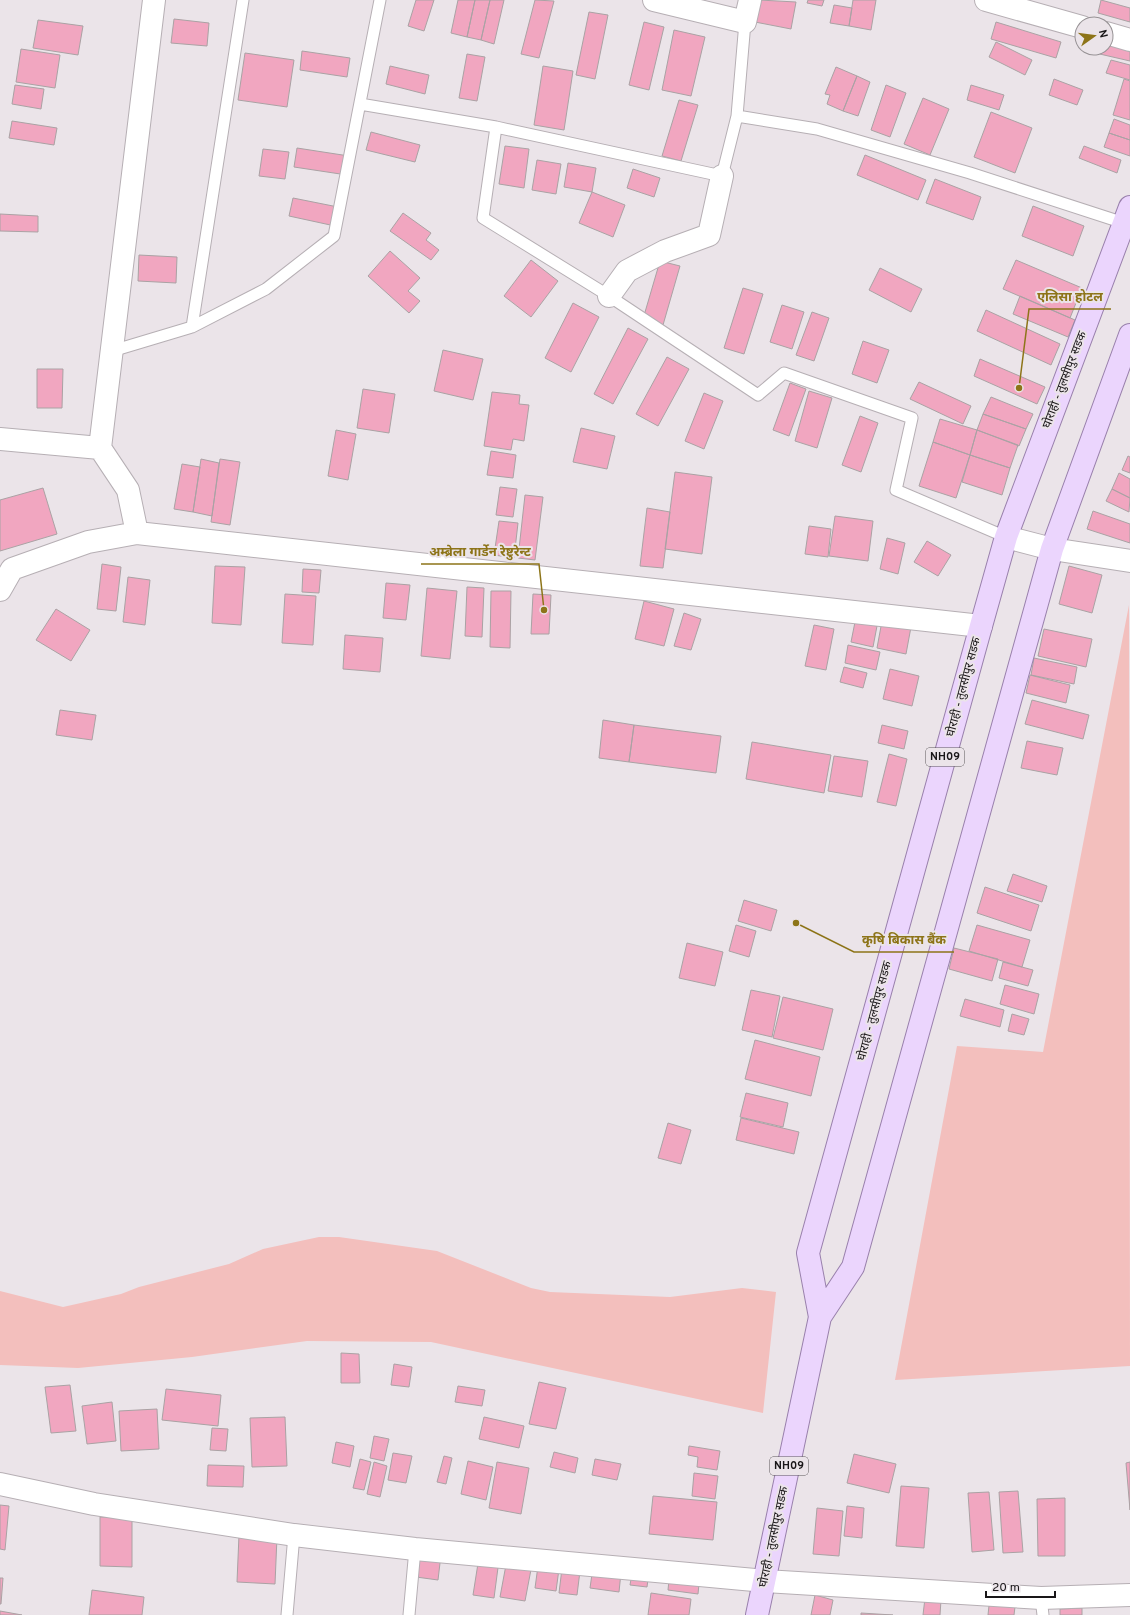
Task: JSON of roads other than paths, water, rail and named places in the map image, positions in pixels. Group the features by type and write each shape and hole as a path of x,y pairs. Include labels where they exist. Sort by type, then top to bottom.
{"main road":[{"name":"घोराही - तुलसीपुर सडक","path":"820,1317 808,1254 981,626 1006,537 1127,215"},
{"name":"घोराही - तुलसीपुर सडक","path":"757,1615 820,1317 853,1267 1052,548 1130,335"}],"street":[{"path":"137,533 128,490 100,448 154,0"},
{"path":"654,0 745,22 750,0"},
{"path":"986,0 1074,24"},
{"path":"1114,35 1130,40"},
{"path":"609,296 626,271 665,251 709,235 722,176"},
{"path":"0,439 100,448"},
{"path":"0,590 6,570 88,542 137,533 981,626"},
{"path":"1006,537 1052,548 1130,561"},
{"path":"0,1484 94,1504 294,1535 415,1549 1042,1606 1130,1595"}],"lane":[{"path":"192,327 243,0"},
{"path":"112,351 192,327 266,289 334,236 380,0"},
{"path":"360,104 496,127 722,176 736,116 745,22"},
{"path":"736,116 817,129 970,173 1127,215"},
{"path":"496,127 483,218 609,296 758,395 784,373 912,418 896,490 1006,537"},
{"path":"287,1615 294,1535"},
{"path":"409,1615 415,1549"}],"place":[{"name":"एलिसा होटल","path":"1019,388"},
{"name":"अम्ब्रेला गार्डेन रेष्टुरेन्ट","path":"544,610"},
{"name":"कृषि बिकास बैंक","path":"796,923"}]}
